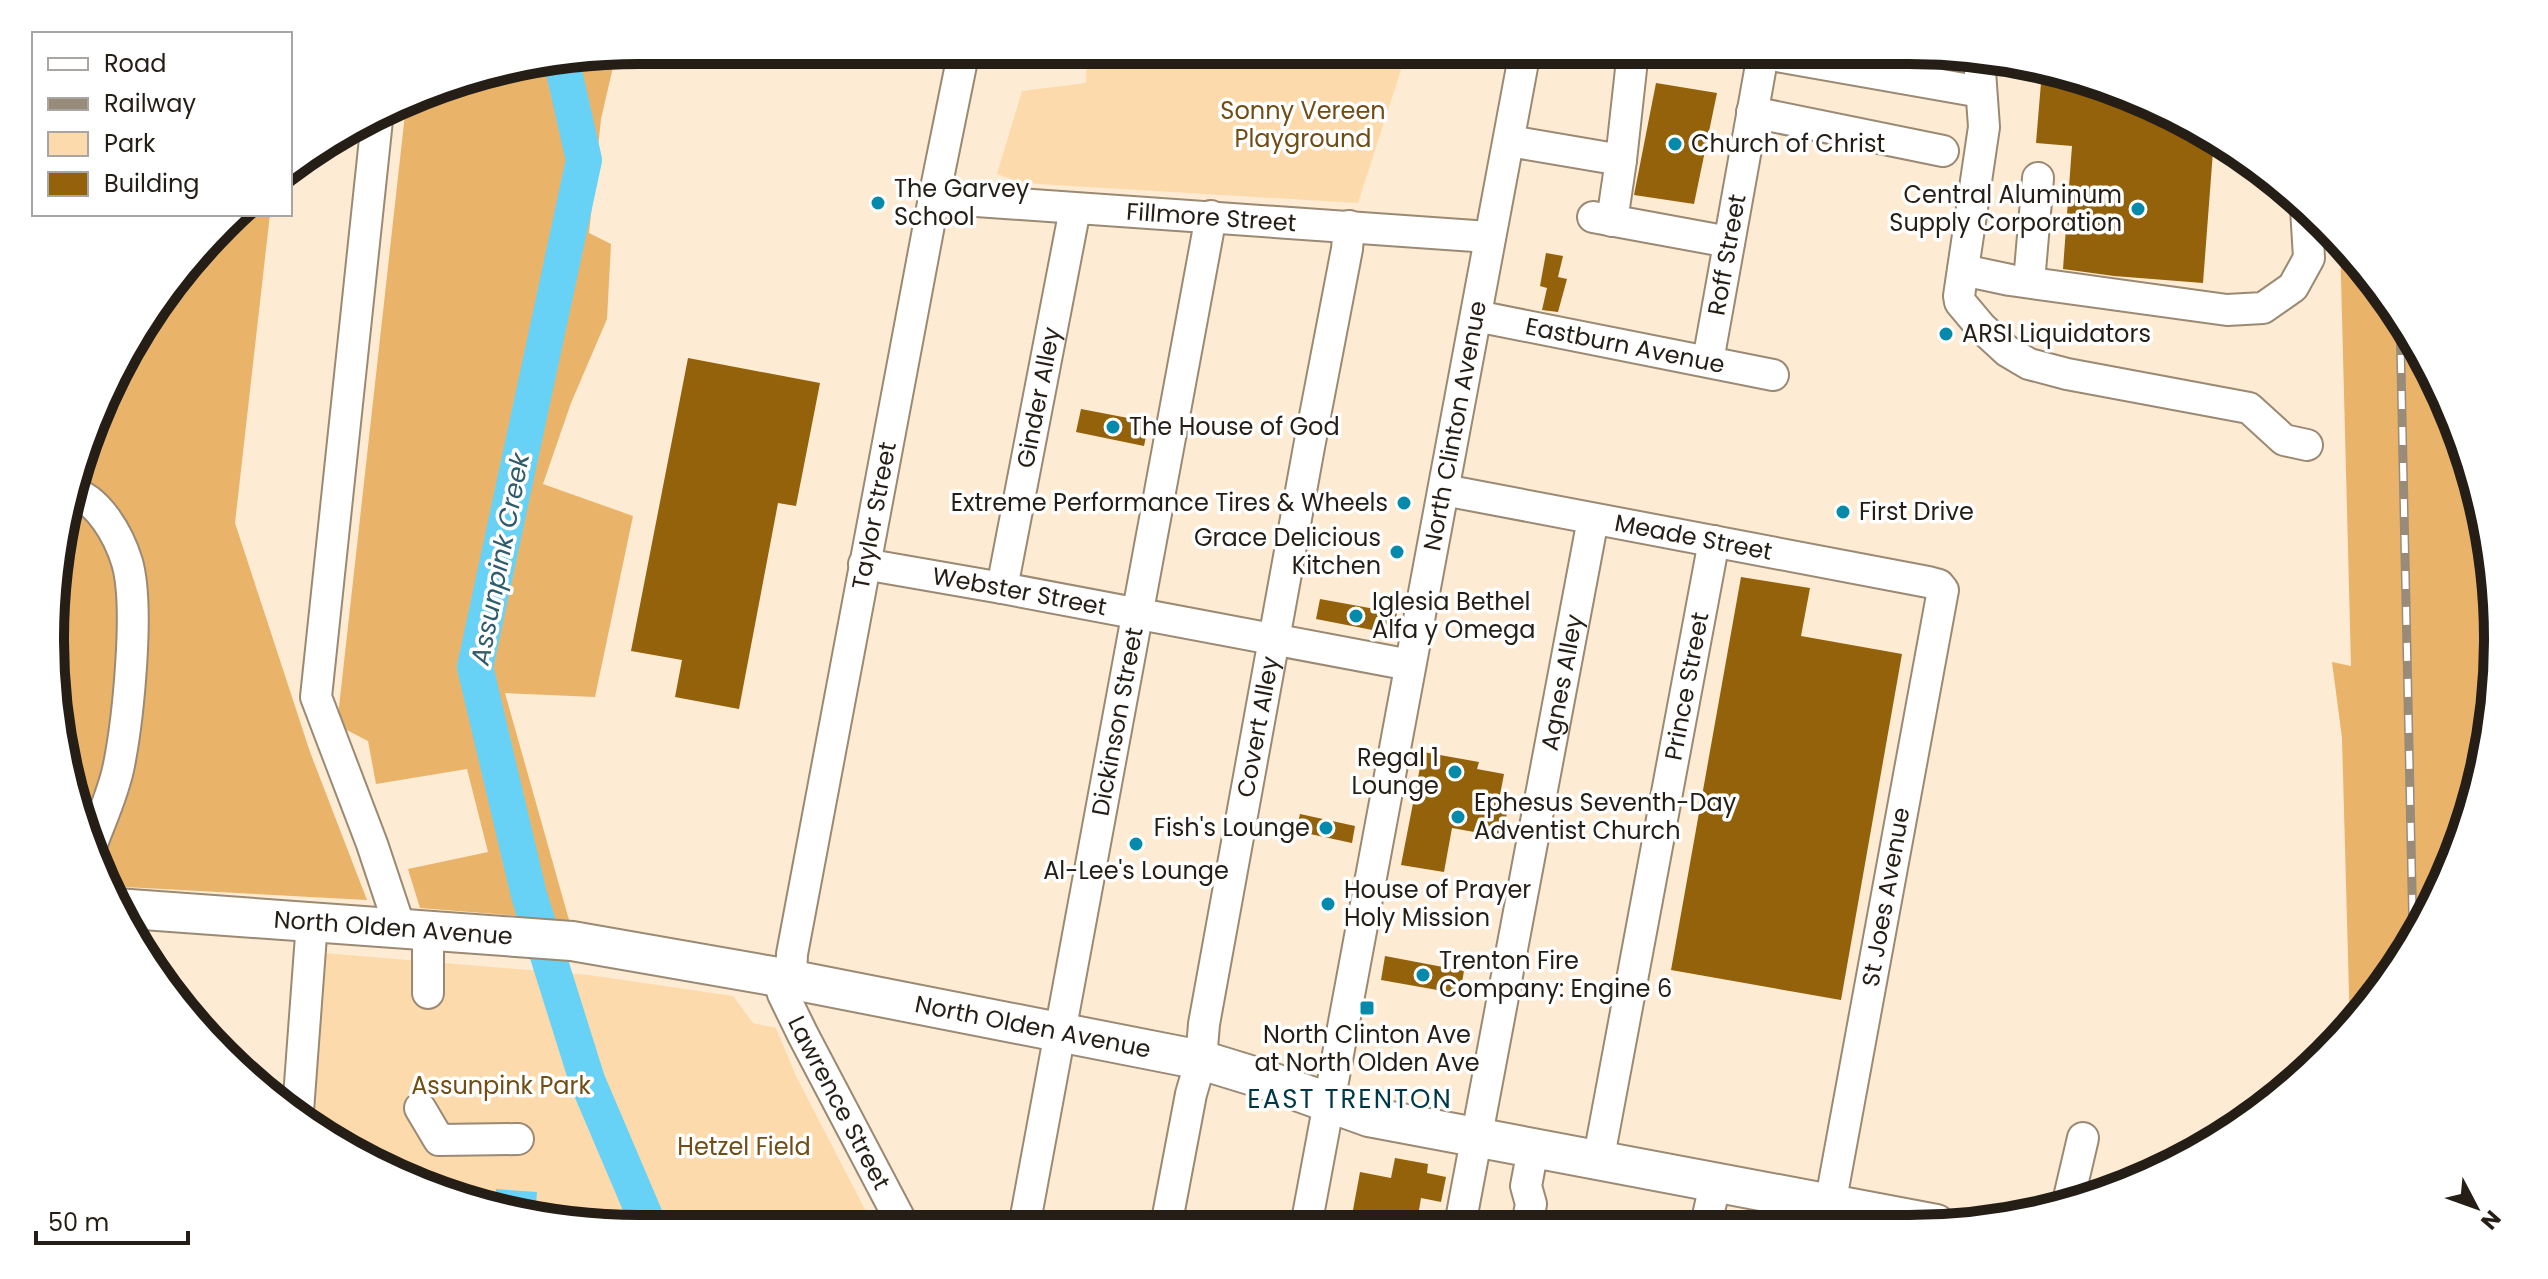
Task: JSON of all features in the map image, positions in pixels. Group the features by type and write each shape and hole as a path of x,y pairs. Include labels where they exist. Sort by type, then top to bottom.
{"main road":[{"name":"North Olden Avenue","path":"131,909 572,941 1201,1060 1369,1117 1886,1215"}],"street":[{"name":"Taylor Street","path":"784,979 798,921 961,64"},
{"name":"North Clinton Avenue","path":"1308,1215 1523,64"},
{"path":"1632,64 1621,160 1602,219 1729,242"},
{"name":"Roff Street","path":"1708,361 1752,112 1755,64"},
{"path":"1846,64 1981,92"},
{"path":"1980,69 1984,127 1960,302 1995,341 2029,364 2249,408 2284,440 2307,445"},
{"path":"1752,112 1943,151"},
{"path":"376,128 316,697 372,844 414,929 428,993"},
{"path":"1509,141 1621,160"},
{"path":"2029,282 2038,178"},
{"name":"Fillmore Street","path":"934,198 1489,237"},
{"name":"Ginder Alley","path":"1002,588 1075,209"},
{"name":"Dickinson Street","path":"1026,1215 1211,216"},
{"path":"1963,270 2227,310 2263,308 2293,287 2309,258 2307,225"},
{"name":"Covert Alley","path":"1168,1215 1191,1094 1201,1060 1204,1024 1349,226"},
{"name":"Eastburn Avenue","path":"1476,316 1773,375"},
{"name":"Meade Street","path":"1444,490 1928,582 1939,585 1943,590"},
{"path":"82,498 91,503 111,528 127,561 131,612 130,669 123,738 118,768 97,829"},
{"name":"Agnes Alley","path":"1462,1215 1593,519"},
{"name":"Prince Street","path":"1598,1162 1714,541"},
{"name":"Webster Street","path":"864,564 1410,665"},
{"name":"St Joes Avenue","path":"1830,1205 1943,590"},
{"path":"299,1103 312,922"},
{"name":"Lawrence Street","path":"784,979 783,994 898,1215"},
{"path":"420,1108 439,1140 518,1139"},
{"path":"2071,1191 2083,1138"},
{"path":"1529,1215 1531,1204 1526,1186 1533,1149"},
{"path":"1708,1215 1715,1184"}],"green space":[{"name":"Sonny Vereen Playground","path":"1087,64 1403,64 1358,203 1022,183 997,174 1022,91 1086,83"},
{"name":"Assunpink Park","path":"300,951 589,975 733,996 753,1023 776,1028 796,1076 868,1215 602,1214 527,1204 455,1184 385,1156 290,1097"}],"shaded area":[{"path":"614,65 601,119 589,233 611,244 607,319 571,403 543,484 633,516 595,697 505,693 569,920 420,908 408,869 488,852 467,769 376,784 368,741 337,725 405,114 455,95 527,75"},
{"path":"251,216 270,216 235,523 310,752 367,900 120,887 95,824 75,752 65,677 65,602 75,527 95,455 123,385 161,320 207,260"},
{"path":"2341,260 2365,289 2407,352 2440,419 2473,527 2483,602 2484,640 2483,677 2473,752 2440,860 2407,927 2349,1009 2342,738 2332,662 2351,666"}],"water":[{"path":"496,1189 537,1192 536,1205 496,1196"}],"building":[{"name":"Central Aluminum Supply Corporation","path":"2041,80 2129,108 2213,152 2203,283 2063,269 2072,146 2036,143"},
{"name":"Church of Christ","path":"1656,83 1717,93 1694,204 1634,195"},
{"path":"1546,253 1563,256 1558,277 1567,279 1558,312 1542,310 1547,288 1540,286"},
{"path":"688,358 820,383 796,506 778,503 739,709 675,697 682,660 631,651"},
{"name":"The House of God","path":"1081,409 1149,422 1144,446 1076,432"},
{"path":"1741,577 1810,588 1801,636 1902,654 1841,1000 1671,970"},
{"name":"Iglesia Bethel Alfa y Omega","path":"1320,599 1397,613 1393,634 1316,619"},
{"path":"1423,752 1479,762 1477,769 1504,774 1497,811 1507,813 1502,837 1452,828 1444,872 1401,865"},
{"name":"Fish's Lounge","path":"1300,814 1355,826 1352,843 1296,831"},
{"name":"Trenton Fire Company: Engine 6","path":"1385,956 1464,971 1460,994 1381,980"},
{"path":"1395,1158 1428,1164 1427,1173 1446,1177 1441,1202 1421,1198 1418,1215 1380,1215 1353,1210 1360,1172 1391,1178"}],"waterway":[{"name":"Assunpink Creek","path":"563,69 584,160 475,667 529,895 587,1080 644,1215"}],"railway":[{"path":"2400,342 2413,917"}],"place":[{"name":"Church of Christ","path":"1675,144"},
{"name":"The Garvey School","path":"878,203"},
{"name":"Central Aluminum Supply Corporation","path":"2138,209"},
{"name":"ARSI Liquidators","path":"1946,334"},
{"name":"The House of God","path":"1113,427"},
{"name":"Extreme Performance Tires & Wheels","path":"1404,503"},
{"name":"First Drive","path":"1843,512"},
{"name":"Grace Delicious Kitchen","path":"1397,552"},
{"name":"Iglesia Bethel Alfa y Omega","path":"1356,616"},
{"name":"Regal 1 Lounge","path":"1455,772"},
{"name":"Ephesus Seventh-Day Adventist Church","path":"1458,817"},
{"name":"Fish's Lounge","path":"1326,828"},
{"name":"Al-Lee's Lounge","path":"1136,844"},
{"name":"House of Prayer Holy Mission","path":"1328,904"},
{"name":"Trenton Fire Company: Engine 6","path":"1423,975"},
{"name":"North Clinton Ave at North Olden Ave","path":"1367,1008"}],"district":[{"name":"EAST TRENTON","path":"1350,1099"}],"park label":[{"name":"Hetzel Field","path":"744,1147"}]}
